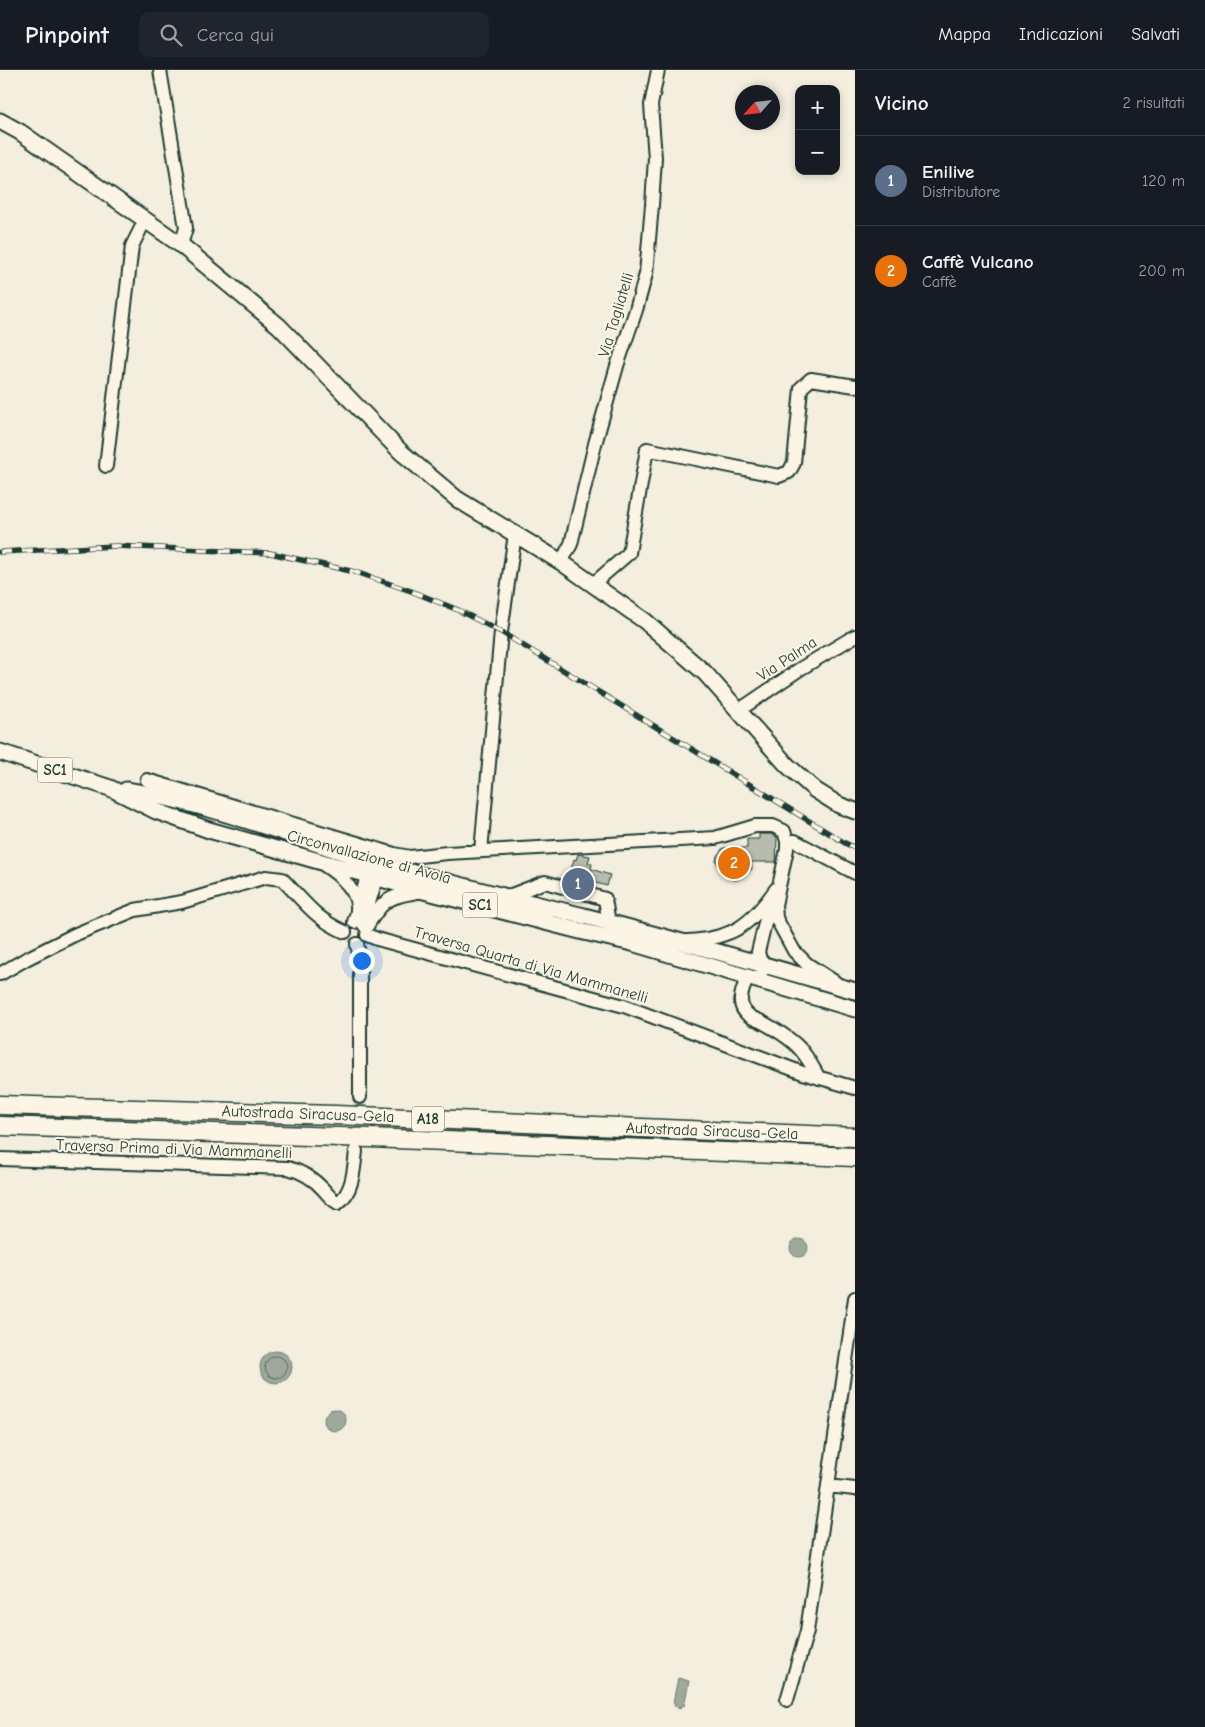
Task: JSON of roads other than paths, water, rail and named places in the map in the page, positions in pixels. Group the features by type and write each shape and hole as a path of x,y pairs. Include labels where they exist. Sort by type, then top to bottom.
{"highway":[{"name":"Autostrada Siracusa-Gela","path":"0,1105 336,1115 855,1137"},
{"name":"Autostrada Siracusa-Gela","path":"0,1126 855,1157"}],"main road":[{"path":"0,121 20,132 181,245 279,326 401,452 457,499 561,562 645,621 705,674 787,766 815,790 839,805 855,811"},
{"name":"Circonvallazione di Avola","path":"0,752 110,788 156,811 209,830 322,863 374,869 506,897 760,963 849,989"},
{"name":"Circonvallazione di Avola","path":"110,788 159,796 209,809 374,869 424,891 632,943 855,1009"}],"street":[{"path":"160,70 186,228 181,245"},
{"name":"Via Tagliatelli","path":"561,562 571,544 614,375 646,274 655,158 651,105 658,70"},
{"path":"106,466 132,246 145,220"},
{"path":"592,584 629,552 647,449 779,476 789,472 794,463 801,388 811,379 855,386"},
{"path":"481,851 501,632 516,534"},
{"name":"Via Palma","path":"738,711 800,669 855,636"},
{"path":"147,780 394,854 410,857 481,851 715,838 755,826 773,826 784,832 787,849 775,895 767,954 746,976 740,998 742,1008 750,1016 795,1044 806,1056 819,1078"},
{"path":"787,841 795,841 855,873"},
{"path":"322,863 340,876 353,893 363,927 364,942 357,944 348,941 345,932 348,926 363,927"},
{"path":"358,908 374,869"},
{"path":"363,927 374,869"},
{"path":"0,974 76,934 135,910 182,902 266,877 282,879 311,911 328,925 345,932"},
{"path":"506,897 544,882 605,899 609,923"},
{"path":"363,927 385,902 398,895 424,891"},
{"path":"680,942 708,940 729,934 751,920 775,895"},
{"path":"775,895 776,918 794,951 807,964 849,989"},
{"name":"Traversa Quarta di Via Mammanelli","path":"363,927 376,939 624,1006 819,1078 855,1088"},
{"path":"357,944 360,959 360,1097"},
{"path":"760,963 768,982"},
{"name":"Traversa Prima di Via Mammanelli","path":"0,1159 288,1168 302,1171 312,1178 331,1199 338,1203 344,1199 350,1188 356,1151"},
{"path":"787,1700 807,1631 855,1298"},
{"path":"828,1486 855,1489"}],"water":[{"path":"799,1239 805,1242 808,1248 805,1254 799,1257 793,1254 790,1248 793,1242"},
{"path":"276,1351 282,1352 287,1356 291,1361 291,1373 287,1378 282,1382 276,1383 270,1382 265,1378 261,1373 260,1367 261,1361 265,1356 270,1352"},
{"path":"335,1409 343,1412 346,1420 343,1428 335,1431 327,1428 324,1420 327,1412"},
{"path":"678,1678 689,1681 684,1706 682,1705 681,1708 674,1706 675,1703 673,1702"}],"tunnel":[{"path":"357,1144 360,1097"}],"railway":[{"path":"0,552 116,546 270,553 355,572 411,591 458,610 501,632 855,848"}],"place":[{"name":"Caffè Vulcano","path":"734,863"},
{"name":"Enilive","path":"578,884"}]}
